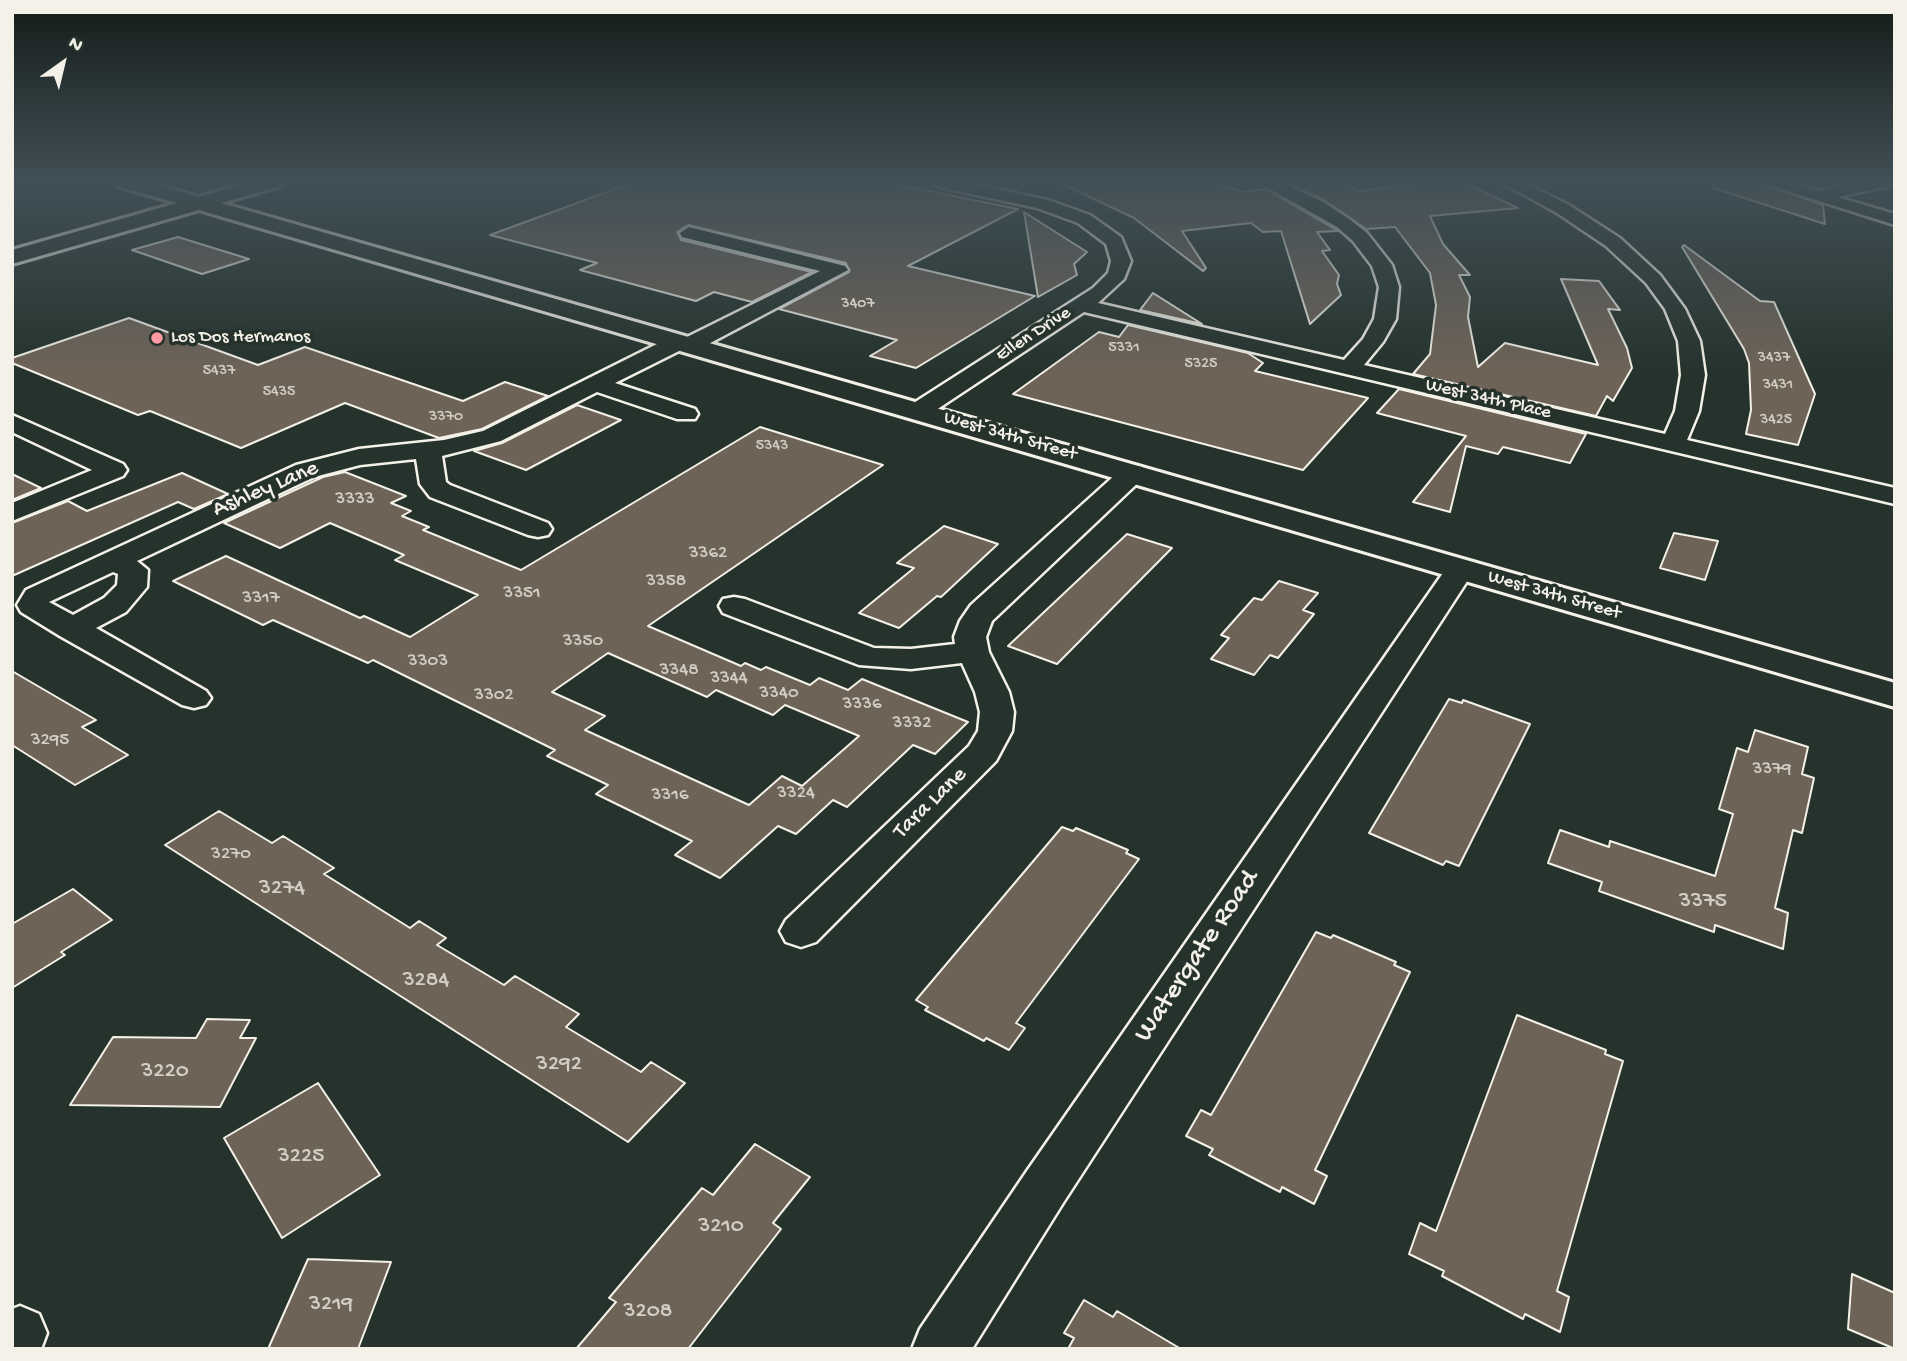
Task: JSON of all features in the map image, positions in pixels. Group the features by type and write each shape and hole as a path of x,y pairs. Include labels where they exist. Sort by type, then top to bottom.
{"street":[{"path":"12,257 53,246"},
{"name":"West 34th Street","path":"344,246 1895,695"},
{"name":"Ashley Lane","path":"194,698 32,605 37,596 305,471 359,457 428,450 485,439 595,384 838,270 739,246"},
{"name":"Ellen Drive","path":"918,411 1081,305 1117,275 1121,258 1116,246"},
{"path":"1350,368 1372,342 1385,319 1389,287 1382,265 1367,246"},
{"path":"1616,246 1643,268 1675,309 1689,341 1693,375 1687,411 1673,444"},
{"name":"West 34th Place","path":"1081,305 1895,496"},
{"path":"595,384 687,414"},
{"path":"12,422 114,470 12,513"},
{"path":"428,450 433,484 440,491 538,528"},
{"path":"734,606 870,657 911,659 973,652 970,637 982,612 1133,473"},
{"path":"71,629 115,605 132,587 133,570 111,560"},
{"name":"Watergate Road","path":"940,1349 1060,1164 1461,569"},
{"name":"Tara Lane","path":"801,931 988,746 995,732 996,705 973,652"}],"building":[{"path":"148,246 205,246 249,259 202,274 132,250"},
{"path":"530,246 704,246 812,272 752,302 714,292 696,301 580,270 597,263"},
{"path":"773,246 948,246 908,266 1035,296 916,368 870,356 897,340 779,309 849,272 846,263"},
{"path":"1030,246 1077,246 1087,252 1074,264 1077,275 1038,297"},
{"path":"1170,246 1191,246 1206,268 1203,271"},
{"path":"1286,246 1327,246 1330,250 1322,251 1339,275 1337,284 1341,295 1310,324"},
{"path":"1409,246 1444,246 1470,275 1459,275 1470,297 1468,317 1478,367 1505,343 1598,365 1561,279 1599,281 1620,310 1608,309 1627,348 1632,368 1613,401 1607,396 1596,416 1413,374 1430,354 1436,305 1430,273"},
{"path":"1685,246 1760,301 1774,302 1815,394 1798,445 1746,434 1751,410 1749,363 1744,349 1682,247"},
{"path":"1153,293 1202,324 1140,310"},
{"path":"129,318 258,365 305,347 463,401 505,382 548,396 482,429 439,438 345,403 241,448 150,411 138,415 12,363 12,358"},
{"path":"1128,325 1248,353 1263,363 1255,371 1368,398 1303,470 1013,394 1099,332 1119,337"},
{"path":"1399,389 1586,434 1570,463 1503,447 1498,454 1466,446 1450,512 1413,502 1466,436 1377,413"},
{"path":"577,405 621,420 526,470 474,451 502,443"},
{"path":"760,427 883,465 648,626 741,666 745,663 761,670 766,667 810,685 819,678 848,690 862,679 968,722 935,754 913,745 847,807 833,800 796,834 778,826 720,878 675,855 692,841 596,794 608,785 547,756 555,750 373,660 368,663 273,620 263,625 173,581 226,556 360,618 364,616 410,637 478,595 395,560 404,555 330,523 280,548 224,523 323,477 345,472 406,496 391,503 411,511 402,516 429,527 423,530 521,570","holes":["608,653 707,697 716,690 773,715 785,705 859,736 802,786 782,776 749,805 585,730 605,716 552,692"]},
{"path":"182,473 228,494 194,509 178,502 12,576 12,523 68,501 87,511"},
{"path":"12,474 41,488 12,500"},
{"path":"944,526 998,544 941,597 937,596 899,628 859,613 914,568 897,563"},
{"path":"1674,533 1718,541 1705,580 1660,568"},
{"path":"1127,534 1172,548 1057,664 1008,646"},
{"path":"1279,581 1318,593 1303,610 1314,614 1278,658 1270,655 1254,675 1211,659 1229,638 1221,635 1254,598 1262,600"},
{"path":"12,671 96,720 82,727 128,755 75,785 12,745"},
{"path":"1449,699 1462,703 1463,700 1530,724 1459,866 1446,861 1443,865 1369,833"},
{"path":"1755,730 1808,747 1802,774 1814,778 1802,833 1793,830 1775,908 1788,913 1783,949 1715,925 1714,932 1599,891 1602,882 1548,863 1560,830 1609,847 1610,841 1715,876 1733,814 1719,809 1737,748 1748,752"},
{"path":"219,811 272,843 283,836 334,868 324,874 410,928 419,921 446,938 437,945 504,985 515,976 579,1014 566,1027 641,1072 651,1062 685,1083 628,1142 165,845"},
{"path":"1062,827 1073,831 1076,828 1128,850 1126,853 1139,859 1016,1023 1025,1028 1009,1050 986,1038 984,1041 925,1010 928,1007 916,1000"},
{"path":"73,889 112,920 61,952 65,955 12,988 12,924"},
{"path":"1316,932 1331,938 1333,935 1396,962 1394,965 1410,972 1315,1170 1327,1176 1314,1204 1282,1187 1280,1192 1209,1155 1213,1149 1186,1136 1201,1110 1211,1115"},
{"path":"1517,1015 1606,1050 1605,1054 1623,1061 1557,1291 1569,1297 1560,1332 1525,1314 1523,1319 1442,1276 1444,1271 1409,1254 1420,1223 1436,1231"},
{"path":"207,1019 250,1020 240,1038 256,1038 220,1107 70,1105 113,1037 196,1038"},
{"path":"318,1083 380,1175 282,1238 224,1138"},
{"path":"755,1144 810,1177 773,1223 781,1229 688,1349 576,1349 616,1302 609,1298 702,1188 713,1195"},
{"path":"308,1259 391,1262 358,1349 268,1349"},
{"path":"1852,1274 1895,1293 1895,1349 1848,1329"},
{"path":"1084,1300 1113,1317 1117,1311 1181,1349 1068,1349 1074,1338 1064,1333"}],"place":[{"name":"Los Dos Hermanos","path":"157,338"}]}
